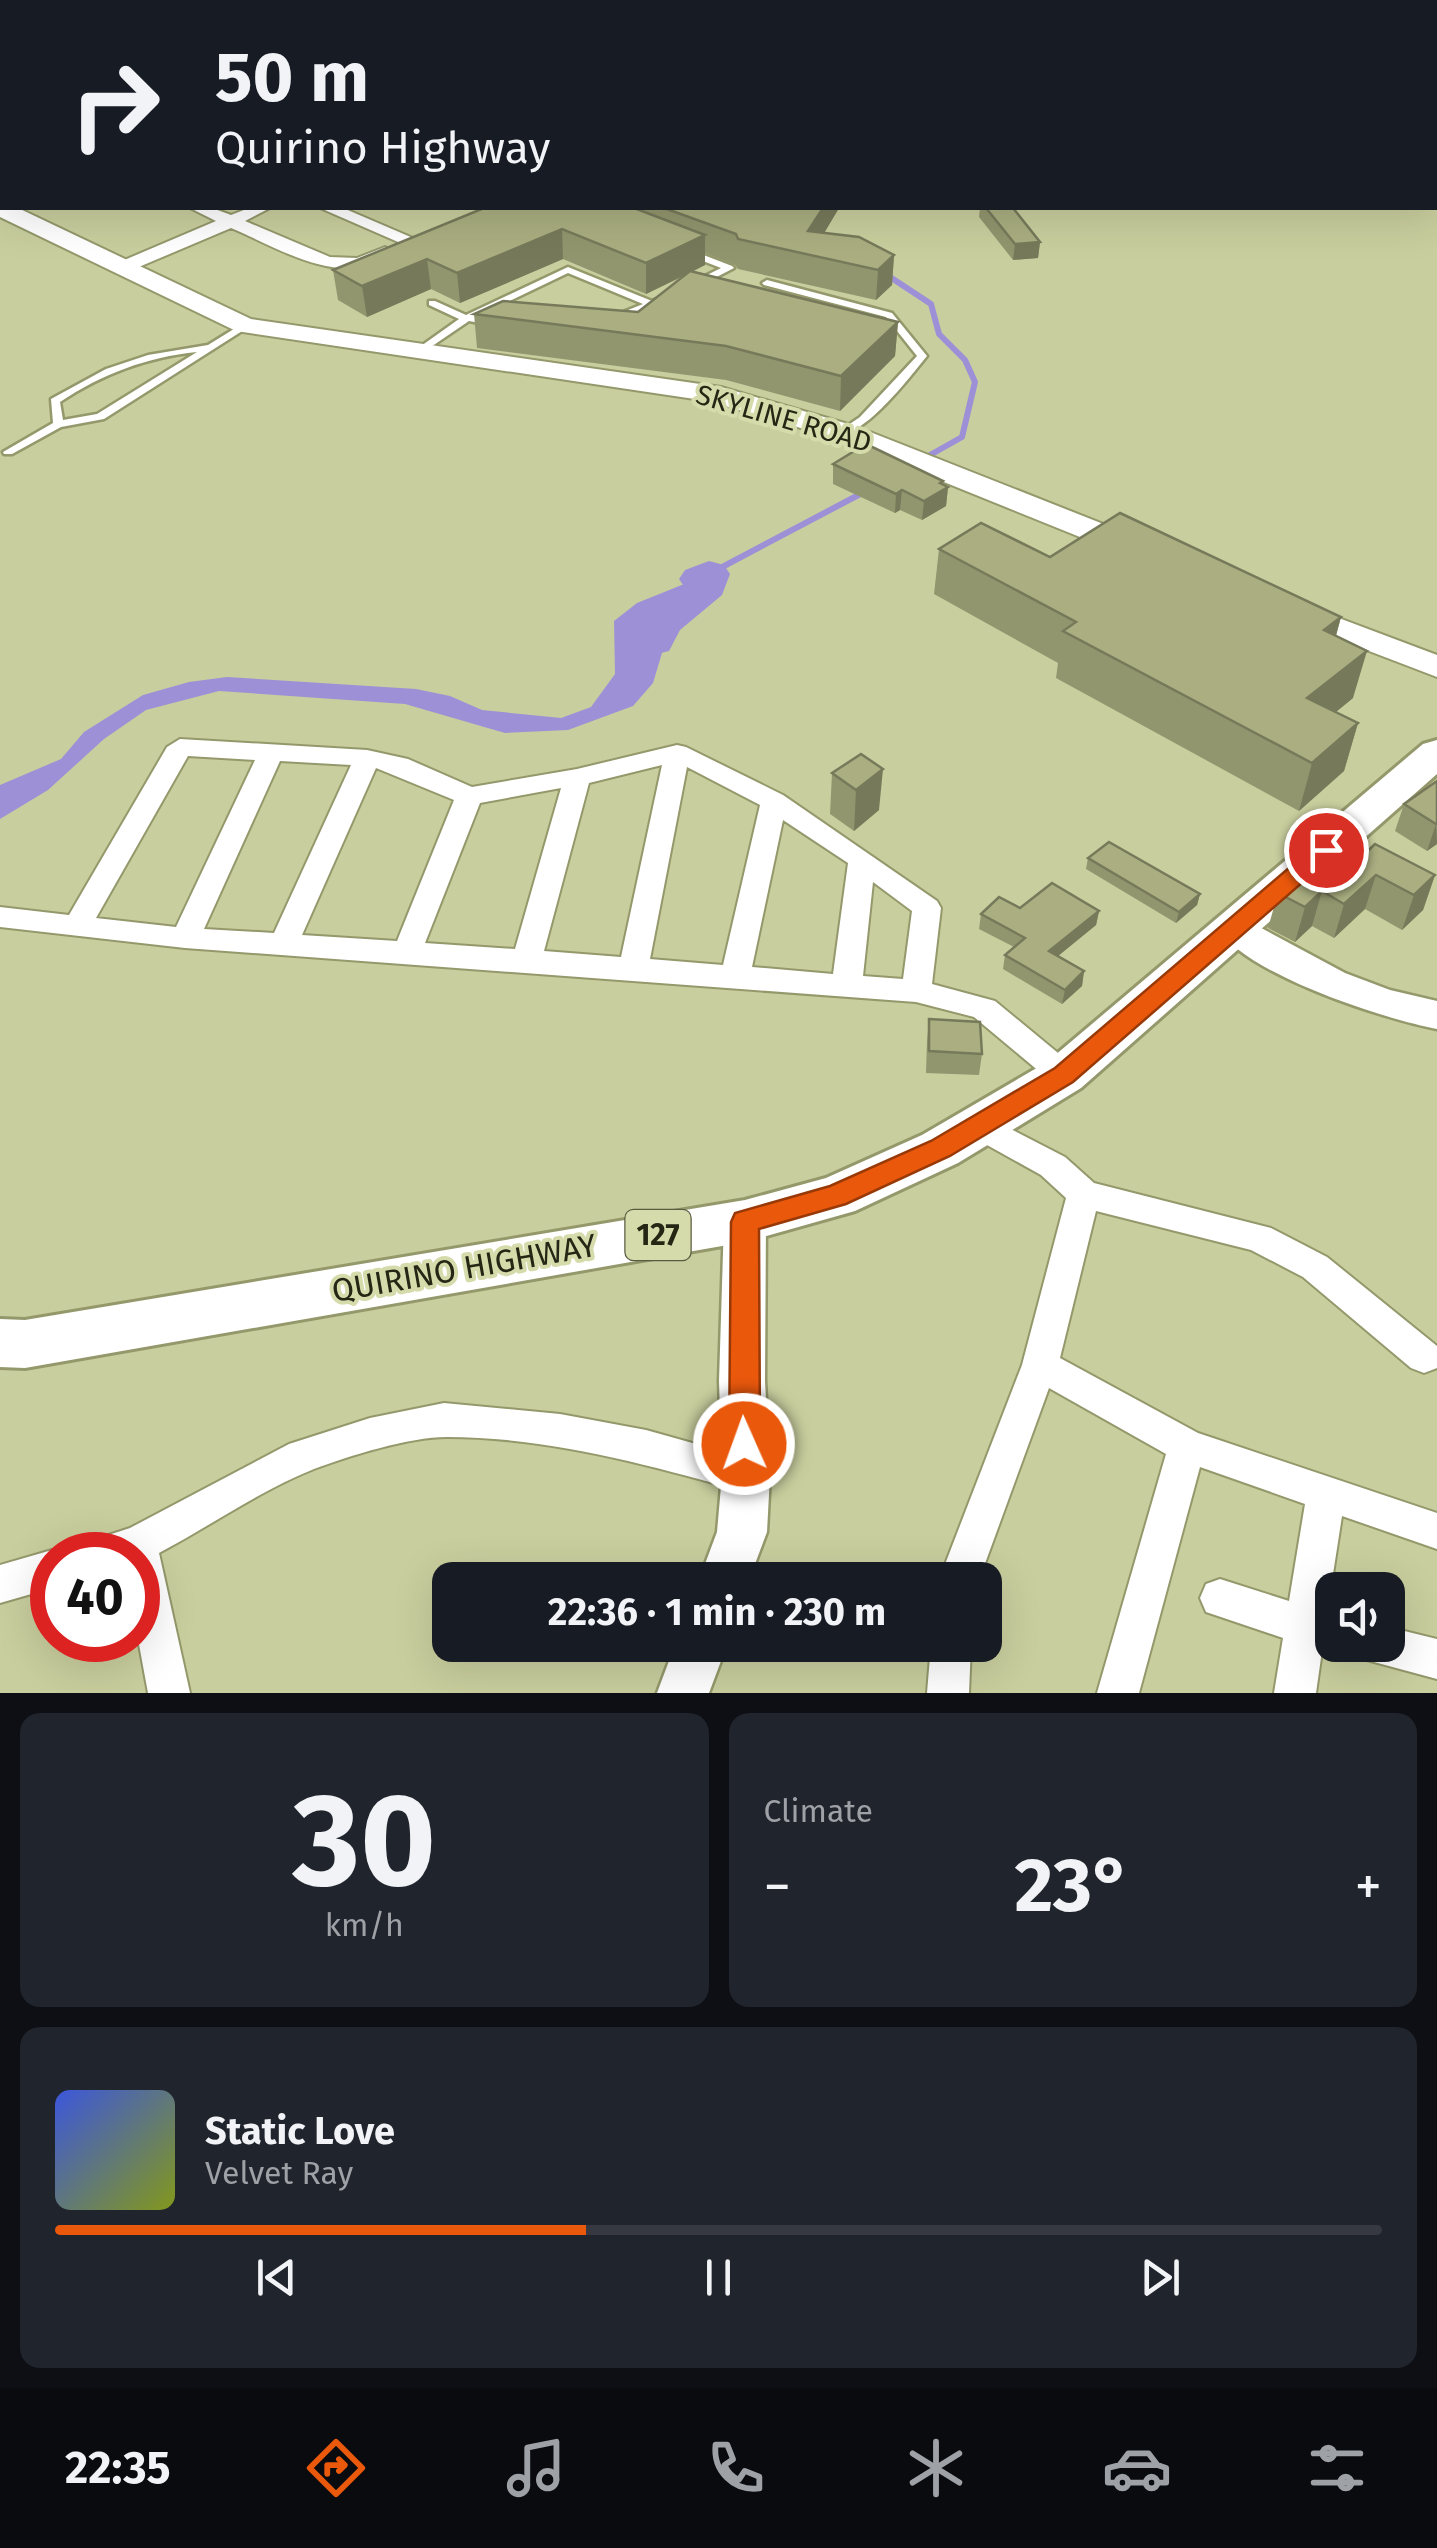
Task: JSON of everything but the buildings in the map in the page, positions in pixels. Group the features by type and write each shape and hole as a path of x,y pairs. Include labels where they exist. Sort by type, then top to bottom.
{"main road":[{"name":"SKYLINE ROAD","path":"5,215 245,326 711,393 845,432 1163,559"},
{"path":"1255,596 1437,667"},
{"name":"QUIRINO HIGHWAY","path":"0,1343 26,1344 745,1222 837,1196 980,1126 1064,1075 1437,752"}],"street":[{"path":"204,210 327,262 358,262 420,238 334,210"},
{"path":"120,268 257,210"},
{"path":"352,217 371,210"},
{"path":"76,927 180,747 367,758 399,765 470,796 576,777 677,752 774,801 927,908 916,992"},
{"path":"185,938 272,752"},
{"path":"632,972 677,752"},
{"path":"283,945 367,758"},
{"path":"527,960 576,777"},
{"path":"407,953 470,796"},
{"path":"735,979 774,801"},
{"path":"848,984 862,859"},
{"path":"0,917 185,938 527,960 632,972 848,984 916,992 984,1009 1064,1075"},
{"path":"1235,927 1304,970 1354,994 1400,1009 1437,1015"},
{"path":"980,1126 1053,1166 1084,1194 1259,1238 1315,1267 1424,1357"},
{"path":"966,1562 1040,1365 1084,1194"},
{"path":"731,1562 742,1532 746,1475 742,1380 745,1222"},
{"path":"1040,1365 1187,1446 1437,1531"},
{"path":"155,1532 302,1456 370,1435 444,1420 560,1431 646,1447 746,1475"},
{"path":"1118,1693 1187,1446"},
{"path":"1322,1572 1326,1494"},
{"path":"0,1584 30,1575"},
{"path":"1220,1598 1315,1630"},
{"path":"1295,1693 1315,1641"},
{"path":"1405,1652 1437,1660"},
{"path":"158,1662 169,1693"},
{"path":"683,1693 695,1662"},
{"path":"948,1693 950,1662"}],"lane":[{"path":"675,246 729,268 683,290"},
{"path":"419,351 468,318 568,270 652,304"},
{"path":"767,282 890,315 922,356 864,419 845,432"},
{"path":"598,325 668,297"},
{"path":"432,304 508,328"},
{"path":"8,452 58,424 100,417 245,326"},
{"path":"58,424 55,401 76,386 134,360 170,351 208,348"}],"shaded area":[{"path":"709,574 693,605 668,633 653,683 633,706 568,730 505,733 405,704 219,691 146,710 104,739 48,790 0,819 0,785 61,759 84,732 143,695 189,682 227,677 416,689 450,696 482,710 561,718 591,707 615,674 614,621 637,603"}],"waterway":[{"path":"884,273 931,304 939,334 965,360 975,382 962,437 923,459"},
{"path":"709,574 866,491"},
{"path":"653,642 661,624 707,586 700,579 709,574"}],"route":[{"path":"744,1444 745,1222 837,1196 940,1148 1064,1075 1326,850"}]}
